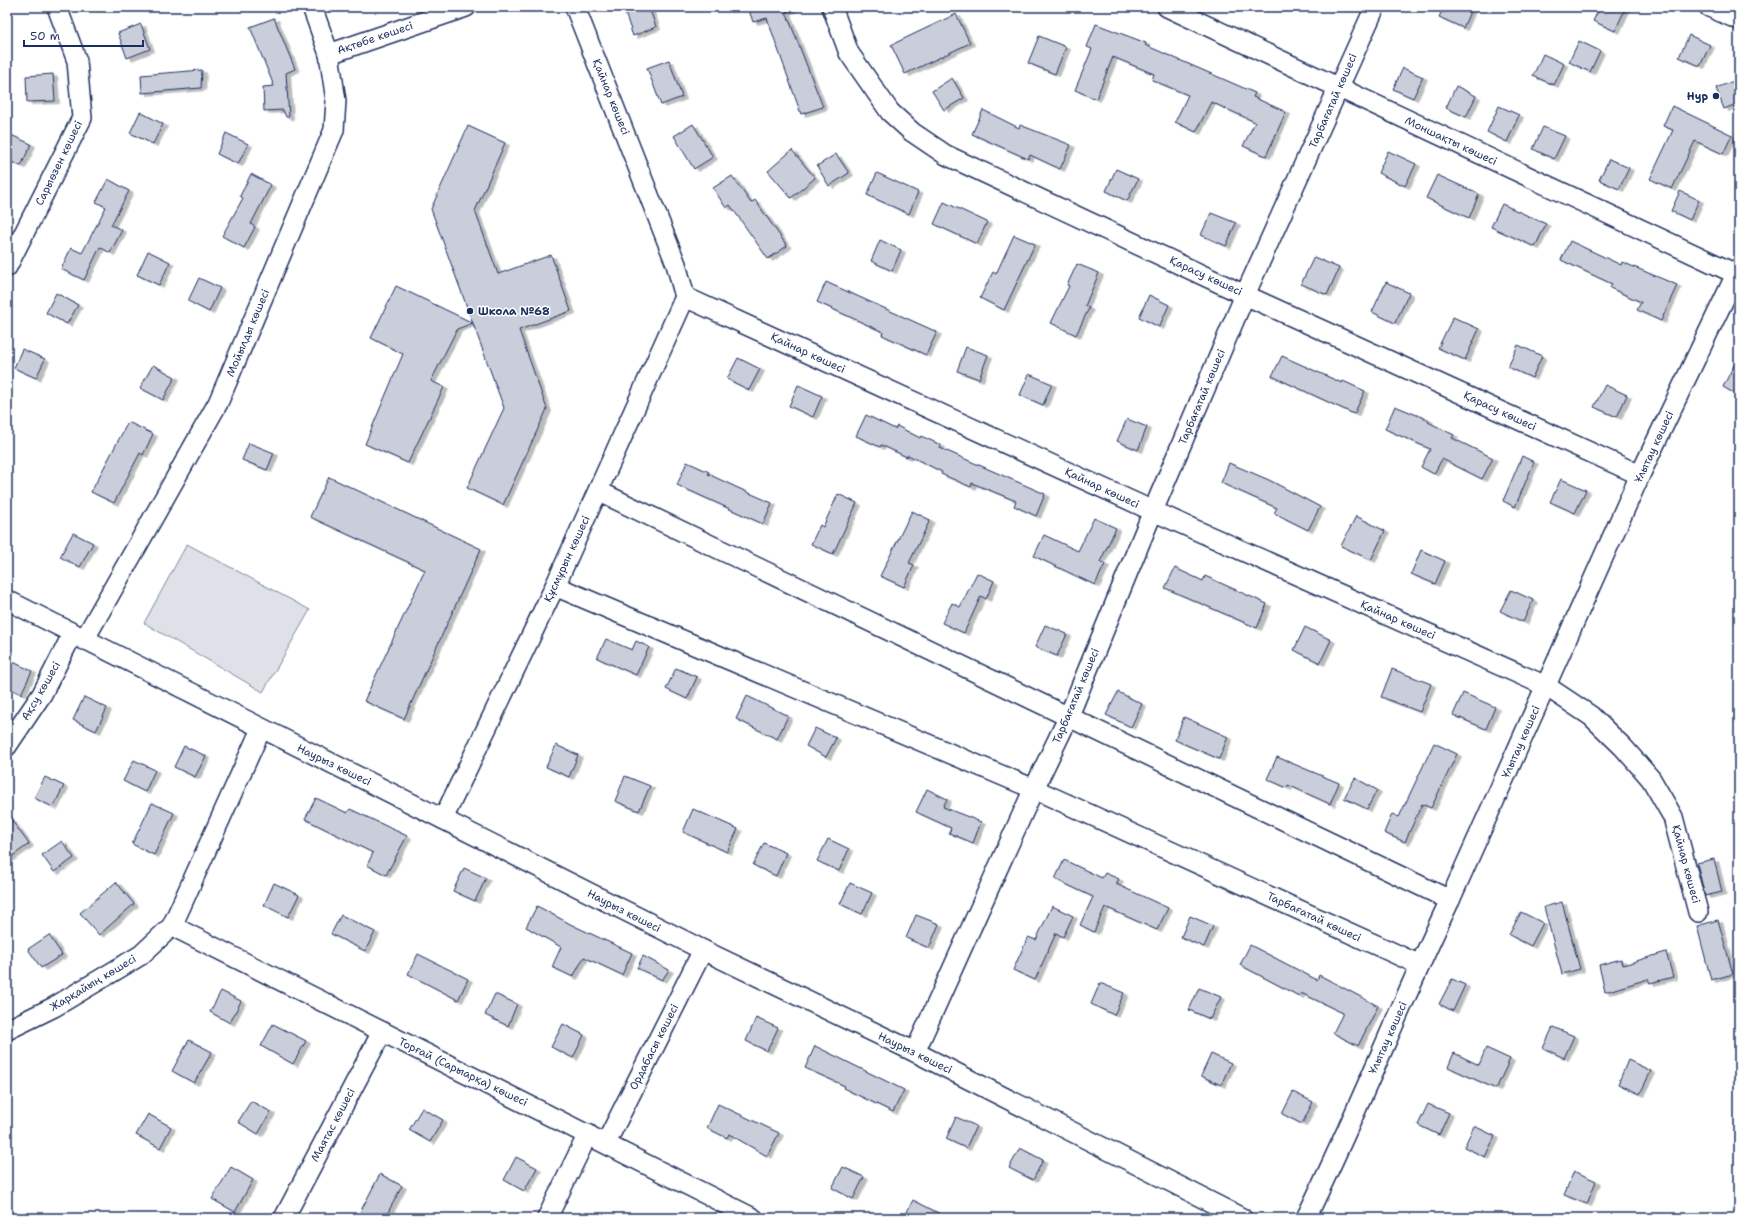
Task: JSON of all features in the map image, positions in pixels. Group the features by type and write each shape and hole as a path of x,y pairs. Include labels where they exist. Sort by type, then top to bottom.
{"street":[{"name":"Сарыөзен көшесі","path":"7,267 82,118 77,61 57,7"},
{"name":"Мойылды көшесі","path":"79,637 218,403 334,130 336,101 329,54 312,7"},
{"name":"Ақтөбе көшесі","path":"329,54 466,7"},
{"name":"Қайнар көшесі","path":"575,7 676,264 685,297 1153,511 1546,686 1591,716 1623,747 1651,779 1673,817 1698,912"},
{"name":"Қарасу көшесі","path":"832,7 849,53 890,112 912,132 946,155 1246,295 1640,475"},
{"name":"Моншақты көшесі","path":"1167,7 1339,88 1737,271"},
{"name":"Тарбағатай көшесі","path":"915,1052 1034,789 1068,718 1153,511 1246,295 1375,7"},
{"path":"1709,7 1739,20"},
{"name":"Ұлытау көшесі","path":"1306,1218 1336,1157 1420,965 1640,475 1737,271"},
{"name":"Құсмұрын көшесі","path":"443,819 555,586 685,297"},
{"path":"598,491 1027,695 1068,718 1450,900"},
{"path":"555,586 1034,789"},
{"name":"Наурыз көшесі","path":"7,600 703,950 915,1052 1242,1218"},
{"name":"Ақсу көшесі","path":"7,746 79,637"},
{"path":"172,926 261,729"},
{"name":"Тарбағатай көшесі","path":"1034,789 1420,965"},
{"name":"Жарқайың көшесі","path":"7,1030 54,1007 141,955 172,926"},
{"name":"Торғай (Сарыарқа) көшесі","path":"172,926 753,1218"},
{"name":"Ордабасы көшесі","path":"606,1143 703,950"},
{"name":"Маятас көшесі","path":"284,1218 382,1032"},
{"path":"547,1218 588,1134"}],"shaded area":[{"path":"187,544 310,610 263,692 144,623"}],"building":[{"path":"623,7 649,7 656,27 633,36"},
{"path":"748,7 792,7 792,9 786,12 823,107 801,114 767,18 753,22"},
{"path":"1444,7 1472,7 1463,28 1439,17"},
{"path":"1600,7 1626,7 1615,31 1593,21"},
{"path":"956,14 970,43 905,74 891,45"},
{"path":"274,18 295,69 286,73 289,117 286,117 283,110 264,111 263,87 274,86 250,27"},
{"path":"141,24 150,49 127,58 118,33"},
{"path":"1096,24 1146,43 1145,45 1255,93 1253,97 1286,112 1266,156 1243,146 1255,122 1211,102 1196,132 1175,122 1188,95 1152,80 1154,74 1113,57 1096,99 1075,90 1092,49 1087,47"},
{"path":"1689,35 1710,45 1700,66 1679,57"},
{"path":"1039,36 1066,47 1055,74 1028,63"},
{"path":"1579,41 1600,51 1590,72 1569,62"},
{"path":"1543,54 1564,64 1554,85 1533,76"},
{"path":"669,60 682,97 661,105 647,68"},
{"path":"1403,68 1423,77 1413,98 1393,89"},
{"path":"202,70 201,88 142,93 141,75"},
{"path":"53,74 55,101 27,102 26,76"},
{"path":"952,78 964,98 944,110 932,91"},
{"path":"1739,79 1739,103 1724,109 1716,88"},
{"path":"1456,86 1476,96 1466,117 1446,108"},
{"path":"1499,106 1519,115 1507,142 1487,132"},
{"path":"1672,106 1732,135 1723,154 1695,141 1672,189 1650,179 1673,130 1663,126"},
{"path":"983,110 1019,128 1020,125 1071,145 1060,169 1030,155 1028,159 972,134"},
{"path":"140,112 163,124 153,144 130,133"},
{"path":"693,124 713,157 694,169 674,136"},
{"path":"468,126 505,143 475,211 498,274 551,255 571,311 519,330 547,409 503,505 467,488 504,408 431,209"},
{"path":"1543,127 1565,136 1554,159 1533,149"},
{"path":"226,133 248,144 238,164 217,154"},
{"path":"11,135 31,144 21,166 7,160 7,145"},
{"path":"792,150 815,178 791,198 768,171"},
{"path":"1388,151 1416,164 1405,186 1378,173"},
{"path":"836,154 849,173 829,186 817,166"},
{"path":"1609,159 1629,168 1619,189 1599,180"},
{"path":"1116,169 1138,179 1127,201 1106,191"},
{"path":"877,173 918,192 909,214 867,195"},
{"path":"251,174 271,185 251,224 255,227 244,248 222,236 243,198 240,196"},
{"path":"1437,175 1479,194 1469,218 1426,198"},
{"path":"732,176 751,203 755,200 787,246 768,259 730,205 726,208 713,188"},
{"path":"108,179 129,191 111,225 122,230 110,253 100,247 84,280 61,269 71,248 82,253 106,207 96,202"},
{"path":"1680,191 1699,200 1690,220 1671,211"},
{"path":"944,202 987,222 977,244 934,224"},
{"path":"1502,204 1546,224 1535,247 1491,227"},
{"path":"1211,213 1236,223 1226,246 1201,235"},
{"path":"1014,235 1035,244 1004,310 980,298 993,272 996,274"},
{"path":"880,240 901,250 892,271 871,261"},
{"path":"1570,241 1621,265 1622,262 1677,285 1661,321 1637,310 1641,302 1610,288 1612,284 1561,260"},
{"path":"148,251 170,262 159,285 137,275"},
{"path":"1314,257 1339,268 1327,295 1301,284"},
{"path":"1077,264 1099,273 1085,306 1089,308 1076,335 1051,323 1069,286 1067,285"},
{"path":"199,278 220,288 209,312 188,301"},
{"path":"826,282 937,332 926,355 882,335 883,332 817,302"},
{"path":"1386,282 1409,293 1395,323 1372,312"},
{"path":"396,286 473,323 457,329 431,381 444,387 408,463 365,444 403,354 371,338"},
{"path":"56,293 78,305 67,324 46,313"},
{"path":"1149,295 1169,305 1159,327 1139,317"},
{"path":"1453,317 1479,329 1465,360 1438,348"},
{"path":"1518,345 1542,356 1532,378 1508,367"},
{"path":"966,347 988,355 979,379 957,371"},
{"path":"22,349 45,359 36,378 14,368"},
{"path":"1739,355 1739,396 1723,387"},
{"path":"1282,356 1342,383 1343,381 1365,391 1354,414 1272,376"},
{"path":"738,358 760,369 749,390 727,379"},
{"path":"153,365 175,377 163,400 140,388"},
{"path":"1029,374 1052,384 1043,405 1020,395"},
{"path":"798,385 822,396 813,417 789,406"},
{"path":"1605,385 1627,395 1617,417 1594,407"},
{"path":"1395,406 1429,420 1428,422 1454,435 1452,438 1493,458 1482,479 1442,459 1434,474 1421,467 1430,449 1385,429"},
{"path":"866,415 895,429 897,426 920,438 921,436 941,445 940,448 1045,494 1036,516 1014,506 1016,501 972,483 971,487 941,474 942,472 908,455 907,457 856,436"},
{"path":"1127,419 1147,427 1138,450 1117,441"},
{"path":"128,422 153,434 143,455 140,453 114,503 91,492"},
{"path":"249,443 274,453 267,470 242,460"},
{"path":"1522,456 1534,462 1515,507 1503,501"},
{"path":"687,462 709,472 708,474 772,503 763,524 677,485"},
{"path":"1229,463 1269,480 1320,507 1308,530 1274,513 1277,508 1221,483"},
{"path":"329,477 481,549 404,719 364,701 425,570 310,517"},
{"path":"1561,479 1586,490 1575,513 1550,502"},
{"path":"838,494 857,503 833,554 811,544 820,525 823,527"},
{"path":"912,511 930,520 909,563 914,565 904,587 880,576"},
{"path":"1356,516 1385,531 1371,560 1341,546"},
{"path":"1094,518 1116,528 1100,562 1105,564 1095,585 1034,556 1044,535 1078,551"},
{"path":"73,533 93,543 80,567 60,557"},
{"path":"1421,550 1445,561 1435,584 1411,574"},
{"path":"1175,568 1203,581 1205,576 1267,604 1257,628 1165,588"},
{"path":"977,573 994,581 986,599 981,596 964,633 942,623 952,603 960,607"},
{"path":"1511,590 1533,600 1523,622 1500,611"},
{"path":"1045,625 1067,634 1057,656 1035,647"},
{"path":"1305,627 1331,640 1320,663 1294,650"},
{"path":"606,639 632,650 636,641 649,647 636,675 597,658"},
{"path":"11,661 32,671 21,694 7,687 7,670"},
{"path":"676,668 697,677 687,699 666,689"},
{"path":"1392,669 1431,684 1420,712 1381,697"},
{"path":"1118,692 1142,704 1131,727 1106,715"},
{"path":"1463,693 1495,707 1486,729 1453,715"},
{"path":"747,696 788,716 777,739 736,719"},
{"path":"84,697 107,708 96,731 73,720"},
{"path":"1184,717 1228,737 1219,759 1175,740"},
{"path":"815,728 836,738 826,757 806,746"},
{"path":"1434,743 1457,754 1431,808 1422,804 1405,842 1384,833 1392,814 1399,817"},
{"path":"556,745 578,755 569,777 546,767"},
{"path":"184,746 206,756 195,777 174,767"},
{"path":"1277,757 1339,783 1330,804 1288,785 1287,788 1267,779"},
{"path":"134,760 155,770 145,792 123,781"},
{"path":"625,776 650,786 639,811 615,801"},
{"path":"45,777 64,786 53,807 34,798"},
{"path":"1355,778 1377,790 1367,809 1344,798"},
{"path":"927,789 947,799 943,807 981,822 973,843 949,833 951,828 916,812"},
{"path":"316,798 347,813 350,809 407,836 386,875 367,865 373,853 305,819"},
{"path":"152,803 174,813 154,855 132,844"},
{"path":"693,809 738,829 727,852 683,832"},
{"path":"7,814 29,844 7,860"},
{"path":"828,839 849,849 839,871 817,861"},
{"path":"62,841 74,858 54,872 42,855"},
{"path":"764,843 786,853 776,876 753,865"},
{"path":"1714,859 1722,892 1705,896 1697,863"},
{"path":"1064,860 1102,878 1105,873 1119,879 1116,884 1168,908 1157,930 1105,907 1094,932 1080,925 1093,897 1055,879"},
{"path":"464,868 486,878 475,901 453,891"},
{"path":"116,882 134,904 99,935 80,913"},
{"path":"274,883 299,895 288,917 264,905"},
{"path":"850,883 872,893 862,914 840,904"},
{"path":"1562,902 1580,969 1562,974 1544,907"},
{"path":"537,906 572,925 632,953 622,975 584,957 573,977 552,967 561,947 526,927"},
{"path":"1052,906 1073,916 1063,937 1056,933 1035,980 1013,970 1028,937 1036,940"},
{"path":"1521,912 1543,923 1531,946 1509,935"},
{"path":"341,915 375,932 365,951 331,934"},
{"path":"916,915 939,924 929,948 906,938"},
{"path":"1190,916 1213,926 1204,947 1181,937"},
{"path":"1718,920 1733,974 1711,980 1697,926"},
{"path":"49,935 62,955 41,968 28,949"},
{"path":"1250,945 1317,980 1319,975 1378,1006 1358,1046 1333,1033 1343,1013 1301,993 1299,996 1240,965"},
{"path":"1666,952 1673,977 1650,983 1648,979 1605,992 1599,965 1621,959 1623,965"},
{"path":"418,954 468,979 458,1000 408,974"},
{"path":"643,956 669,970 662,980 637,968"},
{"path":"1452,979 1465,985 1453,1011 1439,1004"},
{"path":"1100,983 1124,993 1114,1015 1091,1004"},
{"path":"1199,988 1221,997 1210,1019 1189,1010"},
{"path":"221,991 241,1001 230,1023 210,1012"},
{"path":"495,994 517,1004 508,1026 485,1015"},
{"path":"756,1018 778,1028 767,1051 746,1041"},
{"path":"273,1024 306,1041 293,1064 261,1046"},
{"path":"563,1024 584,1035 573,1058 551,1047"},
{"path":"1553,1027 1574,1036 1564,1058 1543,1048"},
{"path":"189,1040 212,1052 194,1083 172,1071"},
{"path":"815,1046 904,1090 893,1112 843,1088 845,1086 805,1068"},
{"path":"1486,1048 1510,1059 1496,1089 1448,1067 1454,1053 1479,1065"},
{"path":"1211,1054 1231,1063 1221,1085 1201,1076"},
{"path":"1628,1060 1651,1071 1640,1094 1618,1084"},
{"path":"1293,1092 1313,1102 1302,1124 1282,1114"},
{"path":"251,1101 271,1112 258,1134 238,1122"},
{"path":"718,1104 779,1133 767,1156 729,1134 727,1138 707,1128"},
{"path":"1428,1104 1449,1113 1439,1135 1418,1125"},
{"path":"422,1108 443,1120 430,1142 409,1130"},
{"path":"148,1114 171,1127 160,1148 136,1135"},
{"path":"956,1117 976,1126 966,1148 946,1139"},
{"path":"1474,1126 1495,1136 1485,1157 1464,1147"},
{"path":"1020,1148 1043,1160 1033,1180 1009,1168"},
{"path":"516,1157 537,1168 524,1191 504,1180"},
{"path":"231,1167 253,1180 235,1212 212,1199"},
{"path":"843,1167 864,1177 853,1199 832,1188"},
{"path":"1574,1171 1596,1181 1587,1204 1564,1195"},
{"path":"380,1174 402,1186 385,1218 357,1218"},
{"path":"913,1200 948,1218 904,1218"}],"place":[{"name":"Нур","path":"1716,96"},
{"name":"Школа №68","path":"470,311"}]}
